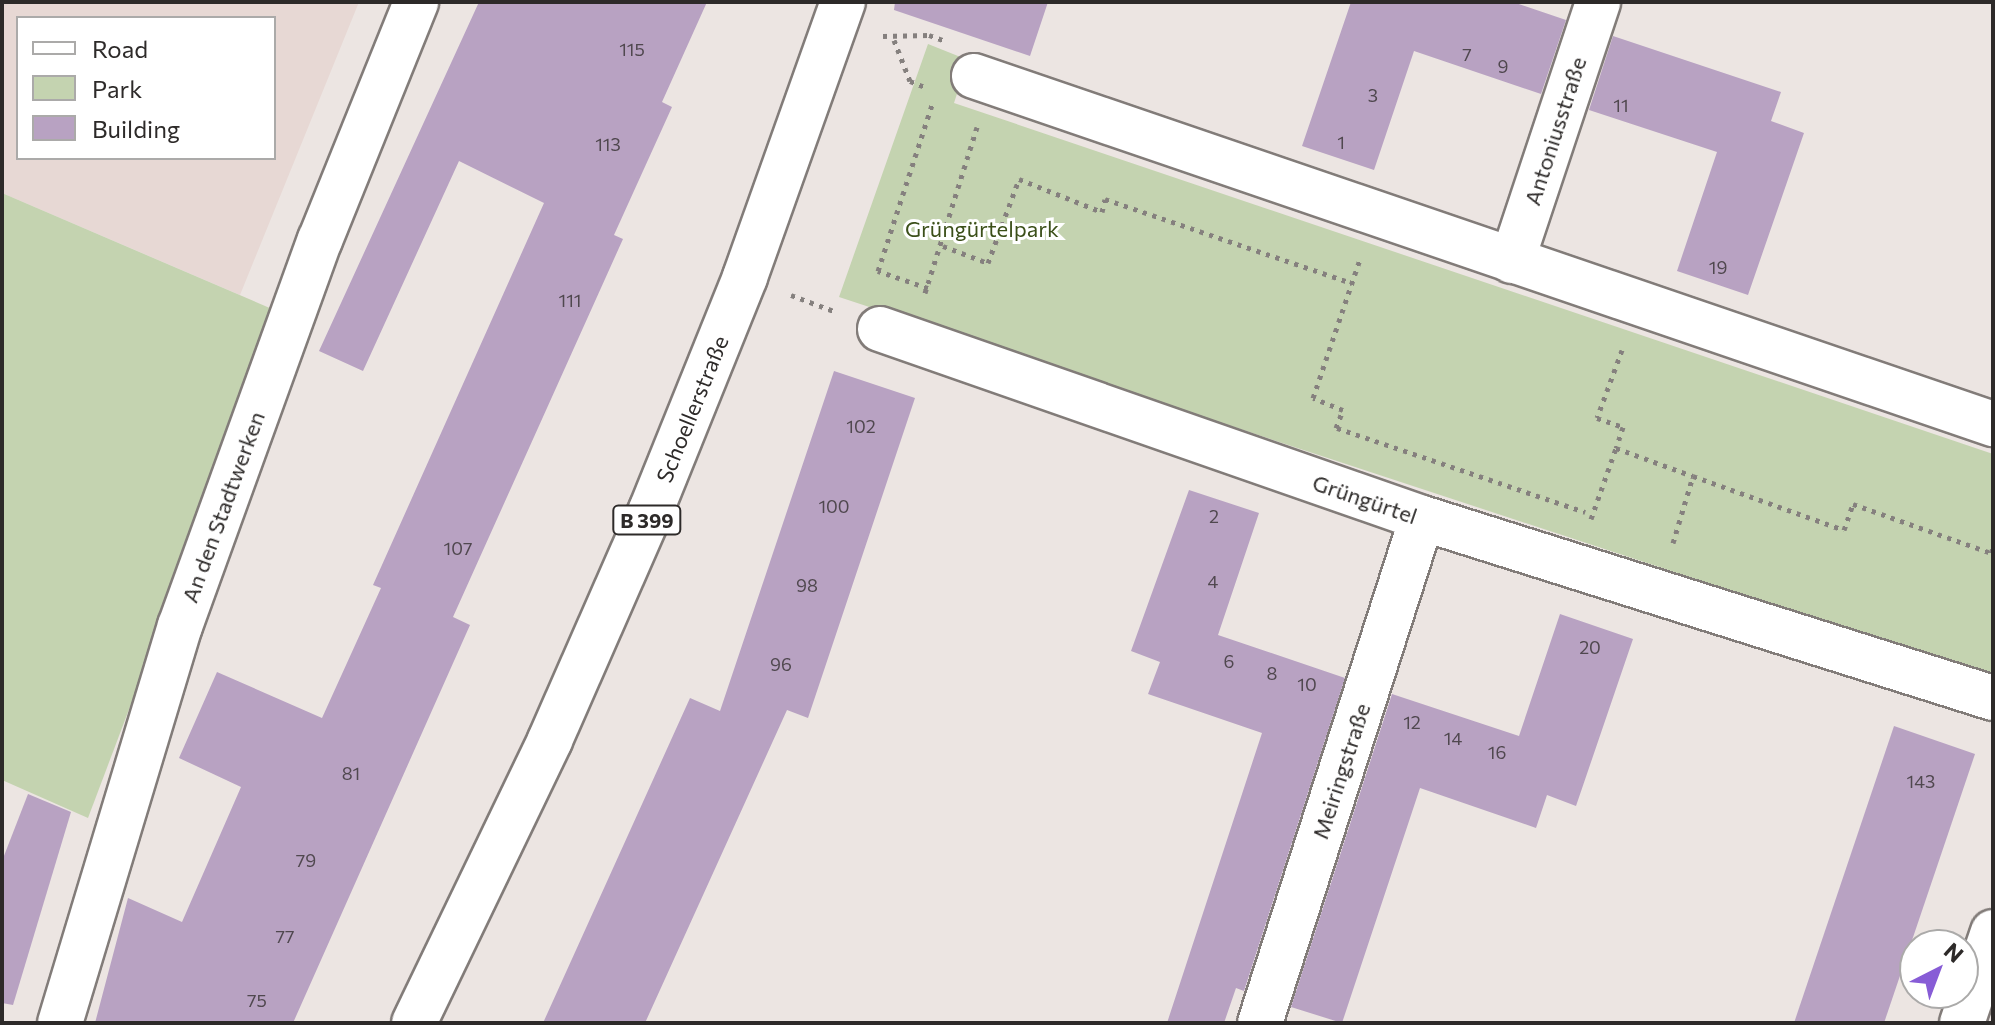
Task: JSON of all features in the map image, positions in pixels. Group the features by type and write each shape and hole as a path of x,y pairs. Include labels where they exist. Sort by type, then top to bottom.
{"street":[{"name":"An den Stadtwerken","path":"60,1023 180,626 320,240 416,2"},
{"name":"Antoniusstraße","path":"1512,261 1598,2"},
{"name":"Schoellerstraße","path":"414,1023 550,740 745,277 839,12"},
{"path":"955,84 1376,214 1993,424"},
{"name":"Grüngürtel","path":"880,329 1422,518 1993,698"},
{"name":"Meiringstraße","path":"1260,1023 1422,518"},
{"path":"1962,1023 1985,980 1993,932"}],"path":[{"path":"839,12 894,40 929,35 973,52 955,84 878,271 928,288"},
{"path":"955,84 983,106 943,246 988,263 1019,179 1102,212 1105,199 1352,283"},
{"path":"1318,482 1343,410 1313,398 1376,214"},
{"path":"745,277 880,329"},
{"path":"1575,566 1623,427 1597,418 1639,303"},
{"path":"1337,428 1606,520"},
{"path":"1616,448 1844,530 1853,504 1991,553 1993,548"},
{"path":"1661,539 1675,543 1693,476"}],"shaded area":[{"path":"2,2 359,2 240,295 2,193"}],"green space":[{"name":"Grüngürtelpark","path":"928,44 968,60 954,103 1993,454 1993,677 839,297"},
{"path":"2,193 279,312 88,818 2,780"}],"building":[{"path":"479,2 707,2 662,102 672,107 614,235 623,239 453,617 470,625 293,1023 95,1023 128,898 182,922 241,787 179,758 217,672 322,718 381,588 373,585 544,203 459,161 363,371 319,351"},
{"path":"895,2 1048,2 1030,56 894,10"},
{"path":"1351,2 1513,2 1566,20 1541,94 1414,51 1374,170 1302,146"},
{"path":"1613,36 1781,92 1771,121 1804,133 1748,295 1677,271 1717,152 1589,110"},
{"path":"834,371 915,398 808,718 787,710 645,1023 543,1023 690,698 720,711"},
{"path":"1189,490 1259,513 1218,635 1345,678 1244,991 1236,988 1224,1023 1167,1023 1262,733 1148,694 1160,662 1131,651"},
{"path":"1560,614 1633,639 1576,806 1547,795 1536,828 1420,788 1342,1023 1291,1007 1392,694 1519,736"},
{"path":"1894,726 1975,754 1916,929 1899,929 1899,979 1884,1023 1794,1023"},
{"path":"28,794 71,812 13,1005 2,1003 2,861"}]}
